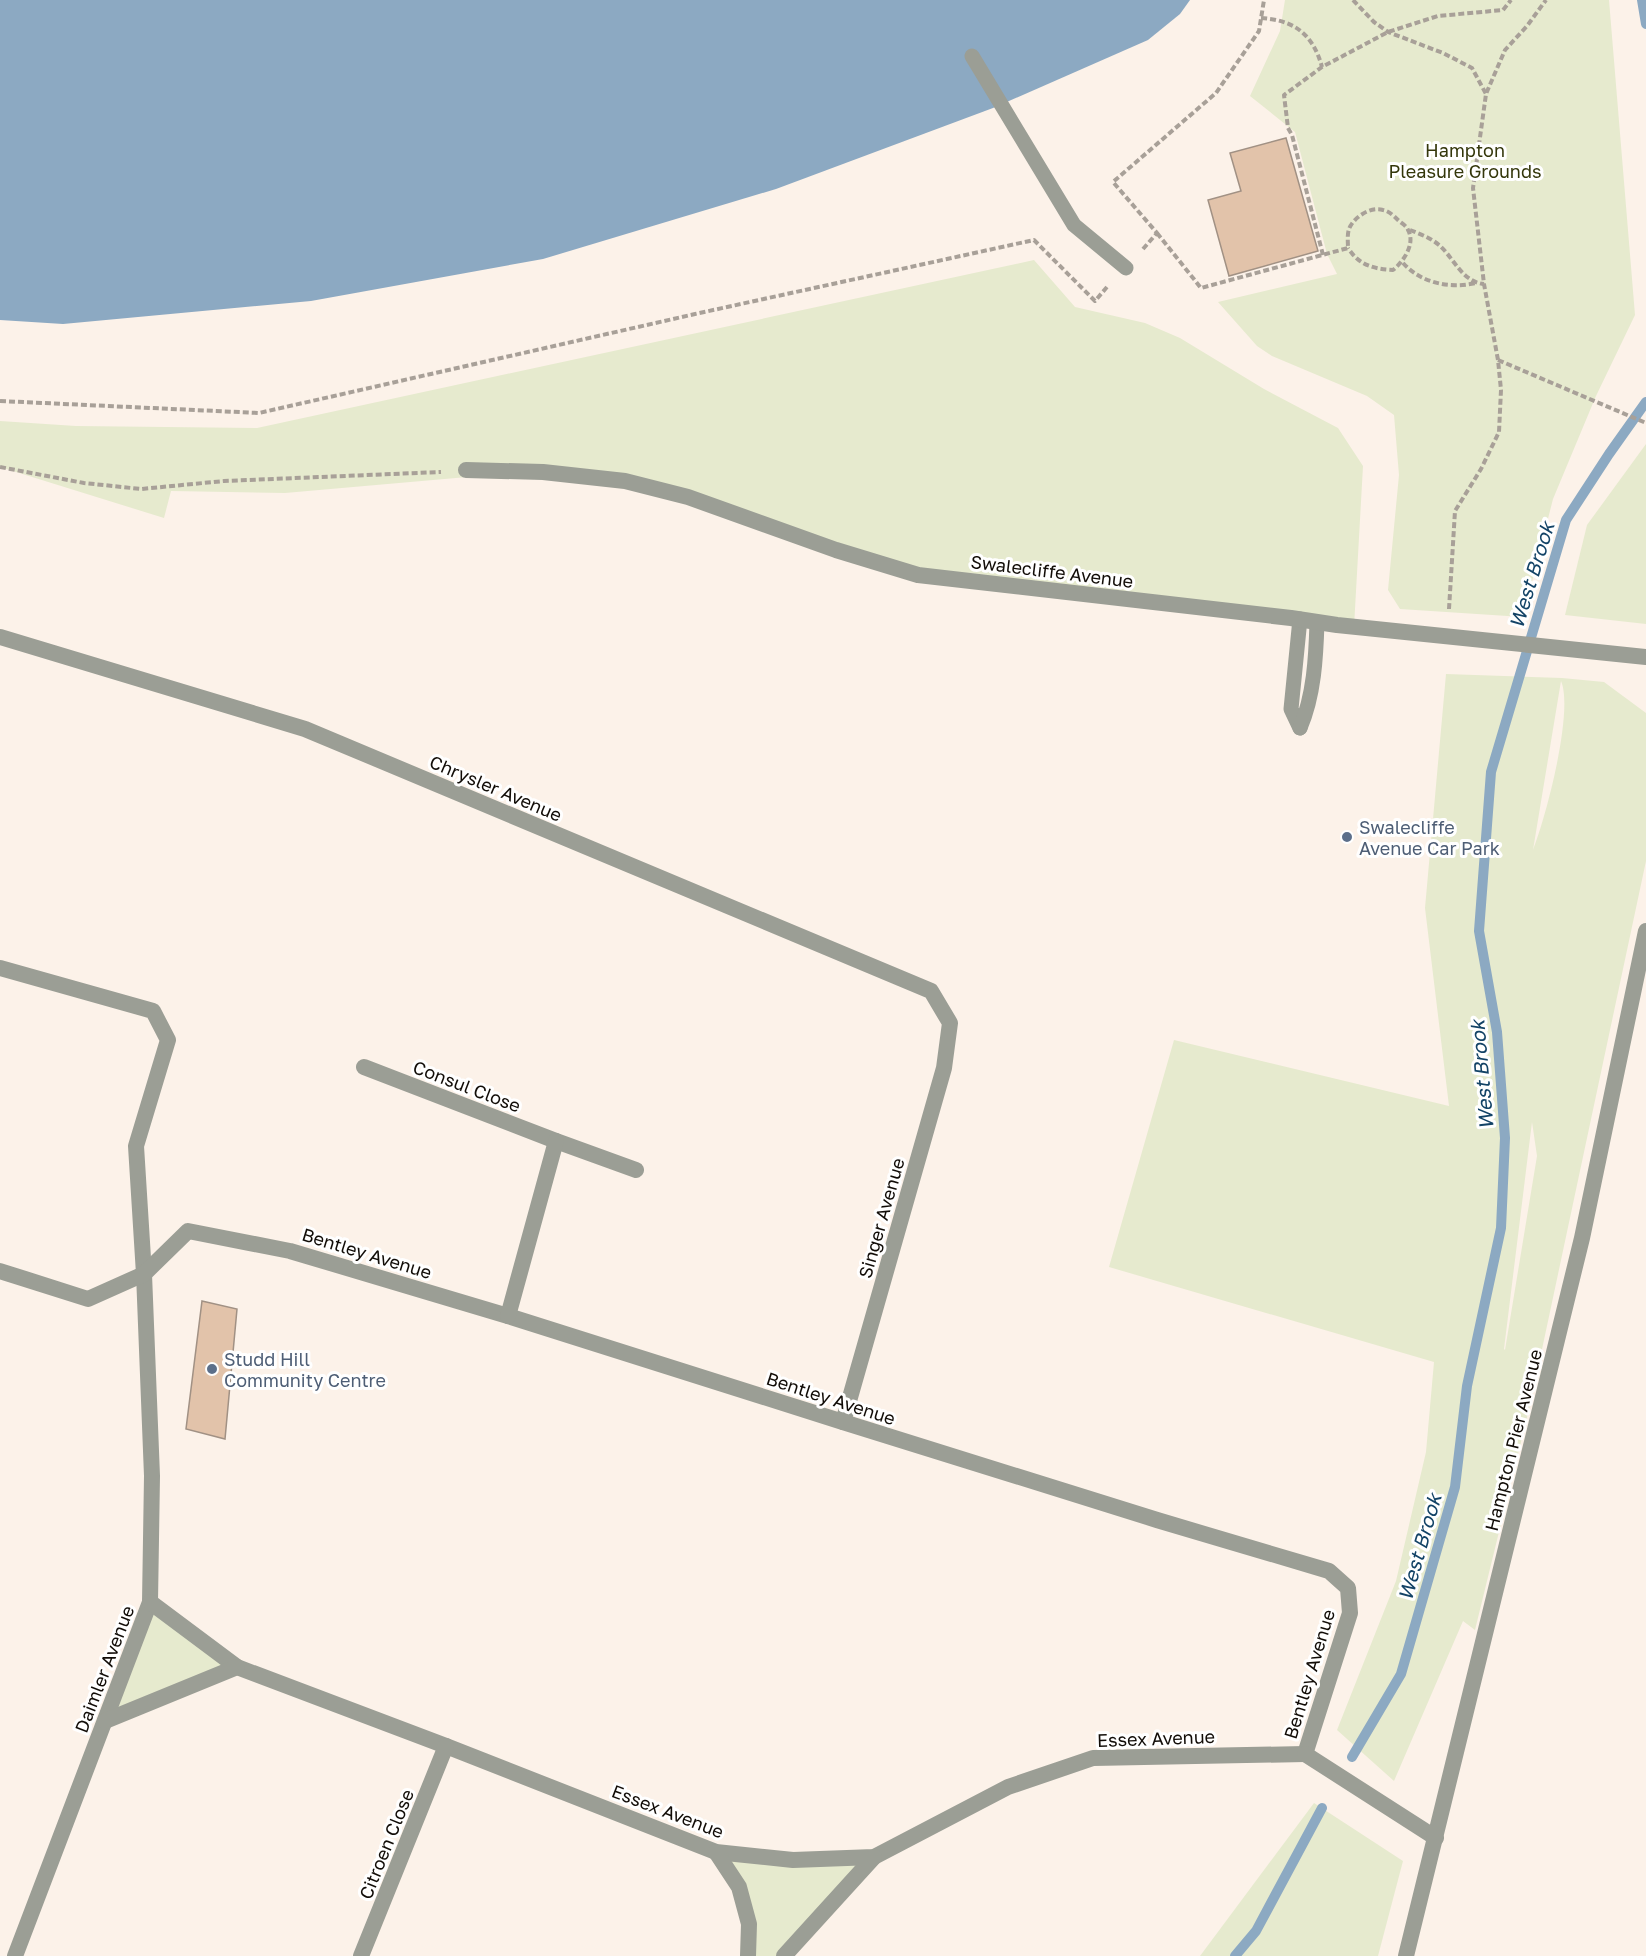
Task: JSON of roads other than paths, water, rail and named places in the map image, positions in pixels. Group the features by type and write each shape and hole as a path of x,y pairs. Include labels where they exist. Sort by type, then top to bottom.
{"street":[{"name":"Swalecliffe Avenue","path":"466,471 543,472 625,481 688,497 836,550 918,575 1448,637 1646,657"},
{"name":"Chrysler Avenue","path":"0,637 316,734 931,991 950,1023"},
{"name":"Hampton Pier Avenue","path":"1406,1956 1582,1239 1646,931"},
{"name":"Daimler Avenue","path":"0,968 153,1011 168,1040 136,1146 152,1476 150,1602 15,1956"},
{"name":"Singer Avenue","path":"843,1422 944,1068 950,1023"},
{"name":"Consul Close","path":"364,1066 636,1170"},
{"path":"508,1316 556,1141"},
{"name":"Bentley Avenue","path":"144,1274 188,1231 290,1251 508,1316 1157,1520 1329,1571 1348,1588 1350,1613 1305,1754"},
{"path":"0,1271 88,1299 144,1274"},
{"name":"Essex Avenue","path":"150,1602 237,1666 716,1852 793,1860 874,1857 1008,1787 1093,1758 1305,1754"},
{"path":"105,1721 237,1666"},
{"name":"Citroen Close","path":"362,1956 446,1746"},
{"path":"1305,1754 1436,1838"},
{"path":"716,1852 740,1887 749,1924 748,1956"},
{"path":"784,1956 874,1857"}],"lane":[{"path":"972,56 1074,225 1125,268"},
{"path":"1309,621 1316,649 1307,711 1300,728 1291,709 1309,621"}],"water":[{"path":"0,0 1190,0 1180,14 1148,40 993,108 776,189 543,259 311,301 63,324 0,320"}],"waterway":[{"name":"West Brook","path":"1642,0 1646,24"},
{"name":"West Brook","path":"1352,1757 1401,1674 1455,1487 1467,1386 1501,1228 1505,1138 1497,1032 1479,931 1491,772 1566,520 1646,402"},
{"name":"West Brook","path":"1235,1956 1256,1931 1322,1808"}],"place":[{"name":"Swalecliffe Avenue Car Park","path":"1347,837"},
{"name":"Studd Hill Community Centre","path":"212,1369"}],"park label":[{"name":"Hampton Pleasure Grounds","path":"1465,160"}]}
